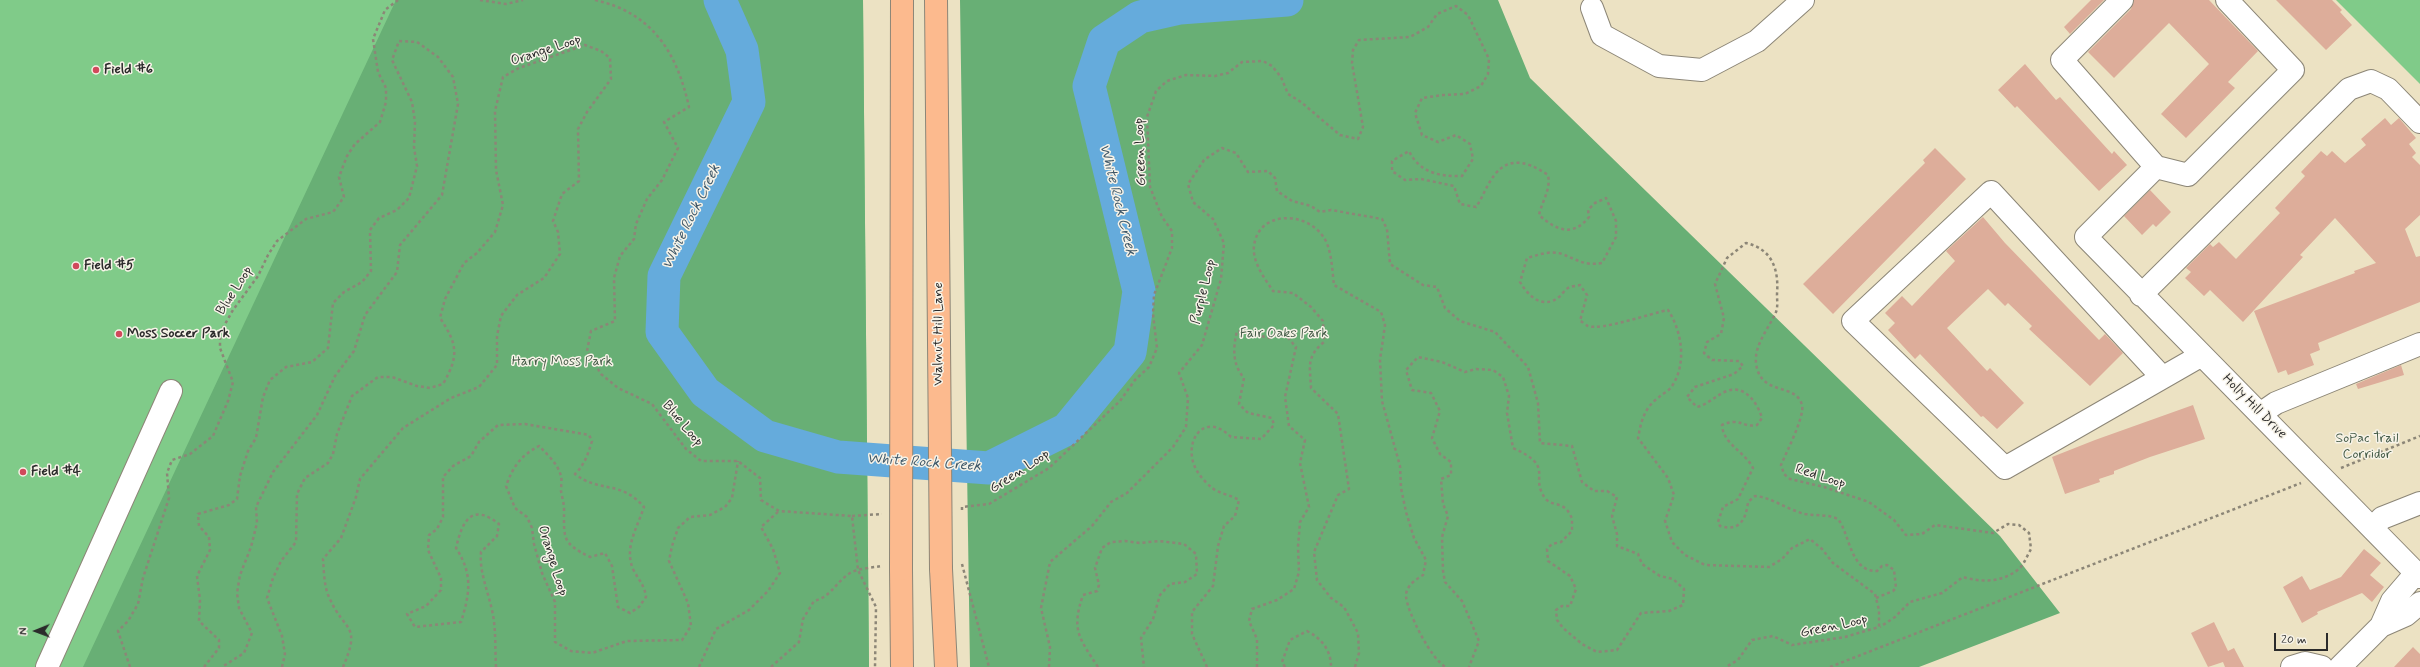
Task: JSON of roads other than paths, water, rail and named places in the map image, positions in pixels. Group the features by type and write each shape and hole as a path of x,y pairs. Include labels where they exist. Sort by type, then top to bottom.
{"main road":[{"path":"902,0 902,667"},
{"name":"Walnut Hill Lane","path":"936,0 941,570 946,667"}],"street":[{"path":"1592,8 1602,35 1659,66 1702,70 1757,41 1803,0"},
{"path":"2122,0 2062,60 2156,167 2188,175 2293,70 2227,0"},
{"path":"2141,295 2349,89 2371,81 2382,86 2388,89 2420,122"},
{"name":"Holly Hill Drive","path":"2156,167 2086,237 2141,295 2418,575"},
{"path":"2162,377 1992,192 1853,321 2005,468 2202,355"},
{"path":"2260,414 2276,403 2420,344"},
{"path":"47,667 171,390"},
{"path":"2373,528 2382,518 2420,503"},
{"path":"2381,626 2392,601 2418,575"},
{"path":"2292,667 2305,663 2332,667 2381,626 2406,615 2420,603"}],"waterway":[{"name":"White Rock Creek","path":"720,0 742,50 749,102 664,276 662,332 705,392 765,436 838,457 989,468 1067,429 1130,352 1139,291 1089,86 1104,41 1140,17 1180,8 1287,0"}],"place":[{"name":"Field #6","path":"96,70"},
{"name":"Field #5","path":"76,266"},
{"name":"Moss Soccer Park","path":"119,334"},
{"name":"Field #4","path":"23,472"}],"park label":[{"name":"Fair Oaks Park","path":"1284,334"},
{"name":"Harry Moss Park","path":"562,362"},
{"name":"SoPac Trail Corridor","path":"2367,448"}]}
